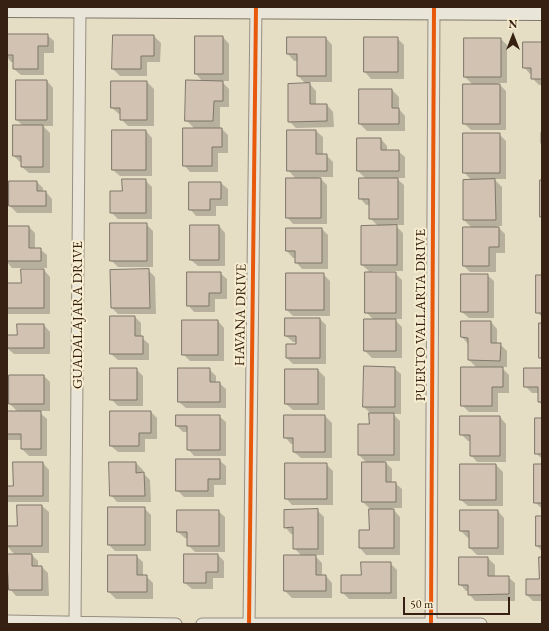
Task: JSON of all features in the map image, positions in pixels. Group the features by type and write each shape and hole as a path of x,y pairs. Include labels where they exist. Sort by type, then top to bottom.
{"street":[{"name":"GUADALAJARA DRIVE","path":"75,622 80,8"},
{"path":"7,9 434,9 542,12"},
{"name":"HAVANA DRIVE","path":"249,624 256,9"},
{"name":"PUERTO VALLARTA DRIVE","path":"431,623 434,9"},
{"path":"7,621 176,624"},
{"path":"202,624 481,624"}],"building":[{"path":"7,34 48,34 48,46 38,46 38,69 13,69 13,55 7,55"},
{"path":"113,35 154,35 154,56 141,56 141,69 112,69"},
{"path":"195,36 223,36 223,74 195,74"},
{"path":"287,37 326,37 326,76 297,76 297,54 287,54"},
{"path":"364,37 398,37 398,72 364,72"},
{"path":"464,38 501,38 501,77 464,77"},
{"path":"523,42 542,42 542,79 531,79 531,68 523,68"},
{"path":"16,80 47,80 47,120 16,120"},
{"path":"186,80 223,81 223,101 214,101 213,121 185,121"},
{"path":"111,81 147,81 147,120 120,120 120,108 111,108"},
{"path":"310,83 310,104 327,104 327,121 288,122 288,84"},
{"path":"463,84 500,84 500,124 463,124"},
{"path":"359,89 392,89 392,108 399,108 399,124 359,124"},
{"path":"13,125 43,125 43,167 21,167 21,156 13,156"},
{"path":"183,128 222,128 222,147 212,147 212,166 183,166"},
{"path":"112,130 146,130 146,170 112,170"},
{"path":"287,130 316,130 316,154 327,154 327,171 287,171"},
{"path":"463,133 500,133 500,173 463,173"},
{"path":"357,138 381,138 381,150 399,150 399,171 357,171"},
{"path":"286,178 321,178 321,218 286,218"},
{"path":"359,178 398,178 398,219 369,219 369,199 359,199"},
{"path":"122,179 146,179 146,213 110,213 110,191 122,191"},
{"path":"495,179 496,220 463,220 463,180"},
{"path":"540,180 542,180 542,217 540,217"},
{"path":"9,181 37,181 37,191 46,191 46,206 9,206"},
{"path":"189,182 221,182 221,199 210,199 210,210 189,210"},
{"path":"110,223 147,223 147,261 110,261"},
{"path":"190,225 219,225 219,260 190,260"},
{"path":"397,225 397,265 361,265 361,226"},
{"path":"7,226 29,226 29,248 41,248 41,261 7,261"},
{"path":"463,227 499,227 499,247 489,247 489,266 463,266"},
{"path":"286,228 322,228 322,263 295,263 295,251 286,251"},
{"path":"21,269 44,269 44,308 7,308 7,283 21,283"},
{"path":"149,269 150,308 111,308 110,270"},
{"path":"187,272 221,272 221,293 209,293 209,306 187,306"},
{"path":"365,272 396,272 396,313 365,313"},
{"path":"286,273 324,273 324,310 286,310"},
{"path":"461,274 488,274 488,312 461,312"},
{"path":"536,275 542,275 542,313 536,313"},
{"path":"110,316 135,316 135,336 143,336 143,354 110,354"},
{"path":"285,318 320,318 320,358 286,358 286,344 296,344 296,336 285,336"},
{"path":"364,319 396,319 396,351 364,351"},
{"path":"182,320 218,320 218,355 182,355"},
{"path":"461,321 491,321 491,343 501,343 500,361 468,360 468,338 461,337"},
{"path":"539,323 542,323 542,358 539,358"},
{"path":"17,324 44,324 44,348 7,348 7,335 17,335"},
{"path":"364,366 395,367 395,407 363,407"},
{"path":"461,367 503,367 503,387 492,387 492,406 461,406"},
{"path":"110,368 137,368 137,400 110,400"},
{"path":"178,368 210,368 210,382 220,382 220,402 178,402"},
{"path":"524,368 542,368 542,402 538,402 538,387 524,387"},
{"path":"285,369 318,369 318,404 285,404"},
{"path":"9,375 44,375 44,404 9,404"},
{"path":"7,411 41,411 41,449 21,449 21,434 7,434"},
{"path":"110,411 151,411 151,433 139,433 139,446 110,446"},
{"path":"369,413 394,413 394,455 358,455 358,424 369,424"},
{"path":"176,415 220,415 220,450 187,450 187,426 176,426"},
{"path":"284,415 325,415 325,452 293,452 293,438 284,438"},
{"path":"460,416 500,416 500,456 470,456 470,435 460,435"},
{"path":"535,418 542,418 542,454 535,454"},
{"path":"176,459 220,459 220,479 208,479 208,491 176,491"},
{"path":"13,462 43,462 43,496 7,496 7,486 13,486"},
{"path":"109,462 136,462 136,473 144,472 145,496 110,496"},
{"path":"362,462 386,462 386,482 396,482 396,502 362,502"},
{"path":"285,463 327,463 327,499 285,499"},
{"path":"460,464 496,464 496,500 460,500"},
{"path":"534,464 542,464 542,503 534,503"},
{"path":"17,505 42,505 42,546 7,546 7,526 17,526"},
{"path":"108,507 145,507 145,545 108,545"},
{"path":"318,509 318,549 293,549 293,527 284,528 284,510"},
{"path":"369,509 394,509 394,548 359,548 359,530 369,530"},
{"path":"177,510 219,510 219,546 187,546 187,532 177,532"},
{"path":"460,510 498,510 498,548 469,548 469,531 460,531"},
{"path":"536,516 542,516 542,546 536,546"},
{"path":"7,554 32,554 32,566 42,566 42,590 9,590"},
{"path":"184,554 218,554 218,572 206,572 206,583 184,583"},
{"path":"108,555 137,555 137,575 147,575 147,592 108,592"},
{"path":"284,555 316,555 316,575 326,575 326,591 284,591"},
{"path":"459,557 488,557 488,576 509,576 509,594 468,595 468,585 459,585"},
{"path":"539,557 542,557 542,595 526,595 526,579 539,579"},
{"path":"361,562 391,562 391,593 341,593 341,575 361,575"}],"cycle path":[{"path":"249,624 256,7"},
{"path":"431,623 434,7"}]}
